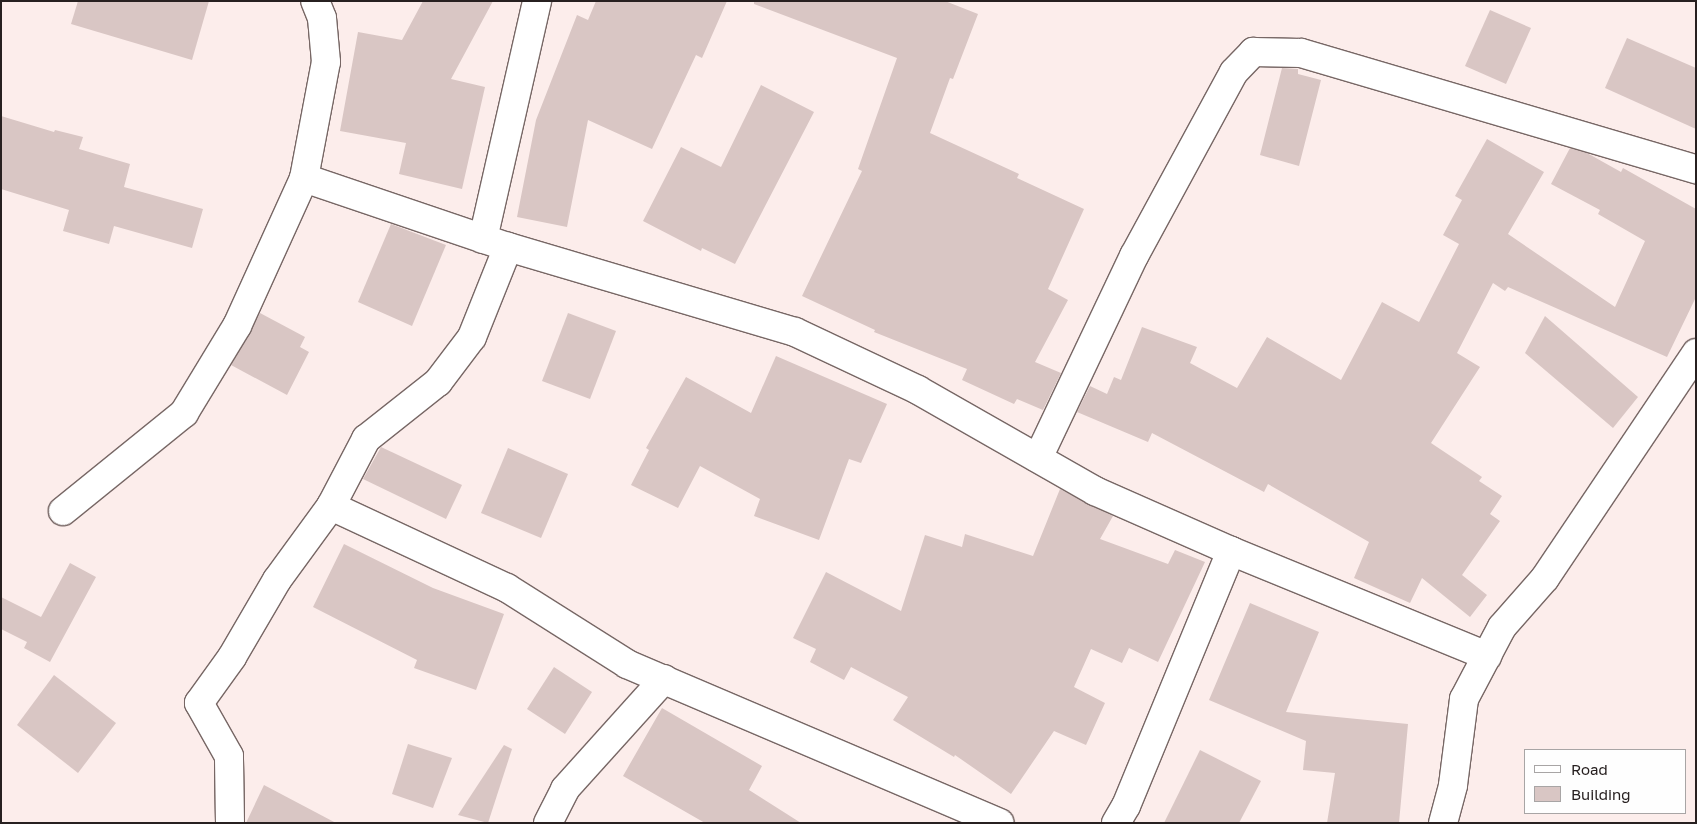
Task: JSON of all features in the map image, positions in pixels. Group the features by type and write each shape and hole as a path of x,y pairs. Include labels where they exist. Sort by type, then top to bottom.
{"street":[{"path":"63,511 184,413 237,326 304,178 326,62 322,18 314,1"},
{"path":"230,823 230,756 199,703 232,657 277,580 331,506 366,439 438,382 472,337 496,243 537,1"},
{"path":"1038,458 1134,256 1234,72 1253,52 1301,53 1696,169"},
{"path":"304,178 496,243 795,332 918,390 1095,490 1231,551 1487,656"},
{"path":"1443,823 1452,785 1464,699 1502,627 1545,578 1696,353"},
{"path":"331,506 507,588 627,664 1000,823"},
{"path":"1116,823 1126,806 1231,551"},
{"path":"548,823 565,788 664,680"}],"building":[{"path":"78,1 209,1 192,60 71,24"},
{"path":"423,1 493,1 451,79 485,87 462,189 399,174 406,143 340,131 358,32 402,40"},
{"path":"596,1 727,1 702,58 696,55 652,149 588,120 567,227 517,217 536,120 577,15 588,20"},
{"path":"754,1 945,1 978,14 953,79 950,78 930,133 1019,174 1017,178 1084,209 1048,289 1068,300 1035,362 1061,373 1043,410 1017,399 1014,404 962,380 967,369 874,332 875,330 802,296 862,171 858,169 897,58 754,4"},
{"path":"1490,10 1531,28 1506,84 1465,66"},
{"path":"1627,38 1696,68 1696,129 1605,88"},
{"path":"1282,68 1298,69 1298,74 1321,80 1299,166 1260,155"},
{"path":"761,85 814,112 735,264 702,248 701,251 643,221 681,147 721,167"},
{"path":"1,116 54,132 55,130 83,137 79,149 130,164 124,187 203,209 192,248 114,226 109,244 63,231 69,210 1,189"},
{"path":"1487,139 1544,172 1508,234 1615,307 1645,241 1598,214 1600,210 1551,184 1570,148 1587,153 1621,172 1623,168 1696,209 1696,297 1667,357 1508,287 1505,291 1493,283 1457,353 1480,367 1431,443 1482,477 1479,481 1502,496 1490,514 1500,521 1462,575 1487,595 1470,617 1422,578 1410,603 1354,578 1369,542 1268,484 1264,492 1152,433 1148,442 1077,412 1090,386 1107,394 1114,377 1121,380 1142,327 1197,347 1190,363 1237,388 1267,337 1341,380 1382,302 1419,322 1459,244 1443,235 1462,200 1455,196"},
{"path":"391,224 446,245 412,326 358,302"},
{"path":"260,313 305,337 300,347 309,352 287,395 231,365"},
{"path":"568,313 616,331 590,399 542,381"},
{"path":"1545,316 1638,397 1613,428 1525,353"},
{"path":"776,356 887,404 861,463 849,459 819,540 754,516 760,499 700,466 678,508 631,485 649,450 646,448 686,377 751,413"},
{"path":"381,447 462,485 446,519 363,479"},
{"path":"508,448 568,474 541,538 481,513"},
{"path":"1060,489 1113,516 1100,539 1168,564 1175,550 1205,562 1158,662 1129,648 1122,663 1091,649 1074,687 1105,703 1086,745 1054,731 1011,794 955,755 954,757 893,720 908,697 851,667 844,680 810,662 816,649 793,638 826,572 901,611 925,535 962,547 965,534 1033,556"},
{"path":"344,544 433,588 504,614 476,690 414,668 417,660 313,607"},
{"path":"70,563 96,577 50,662 24,648 27,642 1,629 1,597 41,617"},
{"path":"1250,603 1319,632 1286,712 1408,724 1399,823 1327,823 1335,773 1303,770 1306,741 1209,700"},
{"path":"554,667 592,692 565,734 527,709"},
{"path":"54,675 116,723 78,773 17,725"},
{"path":"662,708 762,766 749,790 801,823 705,823 623,776"},
{"path":"408,744 452,758 433,808 392,794"},
{"path":"504,745 512,749 488,823 458,815"},
{"path":"1200,750 1261,781 1239,823 1164,823"},
{"path":"264,785 336,823 246,823"}]}
